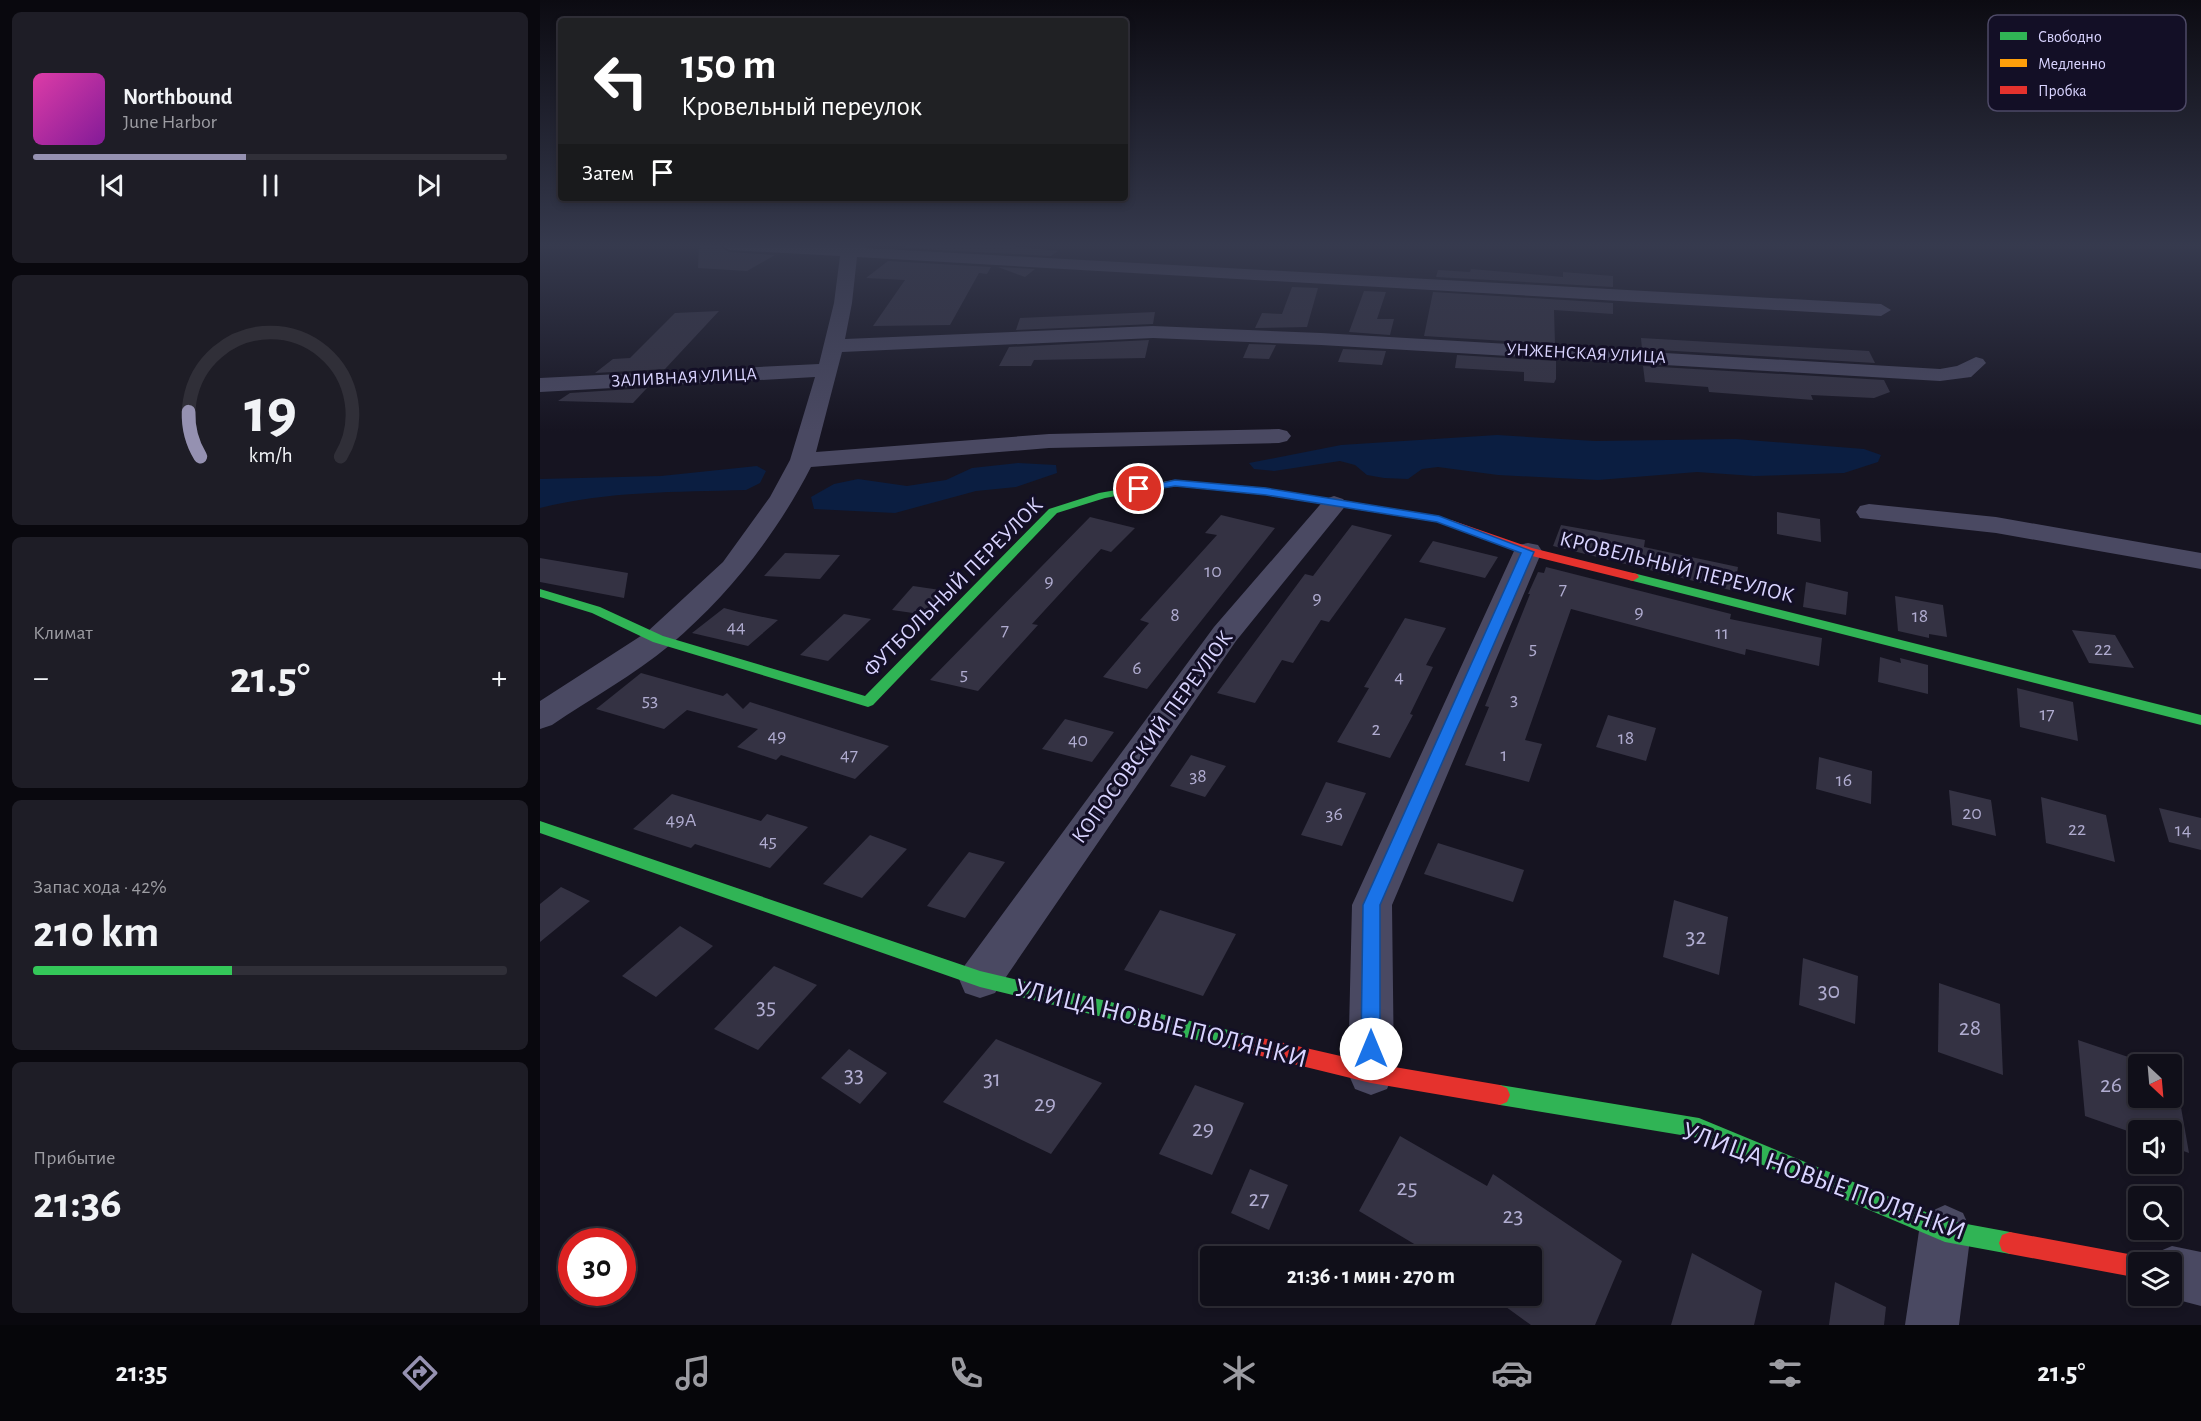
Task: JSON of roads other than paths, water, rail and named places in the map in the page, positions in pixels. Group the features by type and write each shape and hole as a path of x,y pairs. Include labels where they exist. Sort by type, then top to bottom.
{"street":[{"path":"540,717 658,639 733,568 782,498 802,460 831,358 842,307"},
{"path":"1828,307 1881,310"},
{"name":"УНЖЕНСКАЯ УЛИЦА","path":"831,358 1153,332 1321,339 1941,375 1963,372 1976,363"},
{"name":"ЗАЛИВНАЯ УЛИЦА","path":"540,385 831,358"},
{"path":"802,460 1050,441 1279,436"},
{"name":"КРОВЕЛЬНЫЙ ПЕРЕУЛОК","path":"1103,495 1175,483 1266,492 1439,519 1528,552 2201,720"},
{"name":"ФУТБОЛЬНЫЙ ПЕРЕУЛОК","path":"658,639 868,702 1053,511 1103,495"},
{"name":"КОПОСОВСКИЙ ПЕРЕУЛОК","path":"980,979 1225,634 1334,504"},
{"path":"1869,512 1996,525 2201,561"},
{"path":"1371,1073 1372,905 1528,552"},
{"path":"540,593 596,610 658,639"},
{"name":"УЛИЦА НОВЫЕ ПОЛЯНКИ","path":"540,827 980,979 1371,1073 1698,1128 1945,1232 2128,1265"},
{"path":"1932,1325 1945,1232"},
{"path":"2182,1275 2201,1279"}],"water":[{"path":"1497,435 1595,441 1736,439 1864,449 1881,455 1878,462 1844,473 1754,476 1697,472 1598,480 1498,475 1438,467 1422,469 1408,479 1384,478 1367,475 1355,465 1340,461 1274,471 1254,469 1249,463 1341,445"},
{"path":"1018,463 1056,465 1057,473 1016,487 976,491 895,513 814,509 811,497 834,484 858,479 907,486 946,480 972,468"},
{"path":"757,466 766,471 760,483 746,490 616,495 540,508 540,479 661,476"}]}
